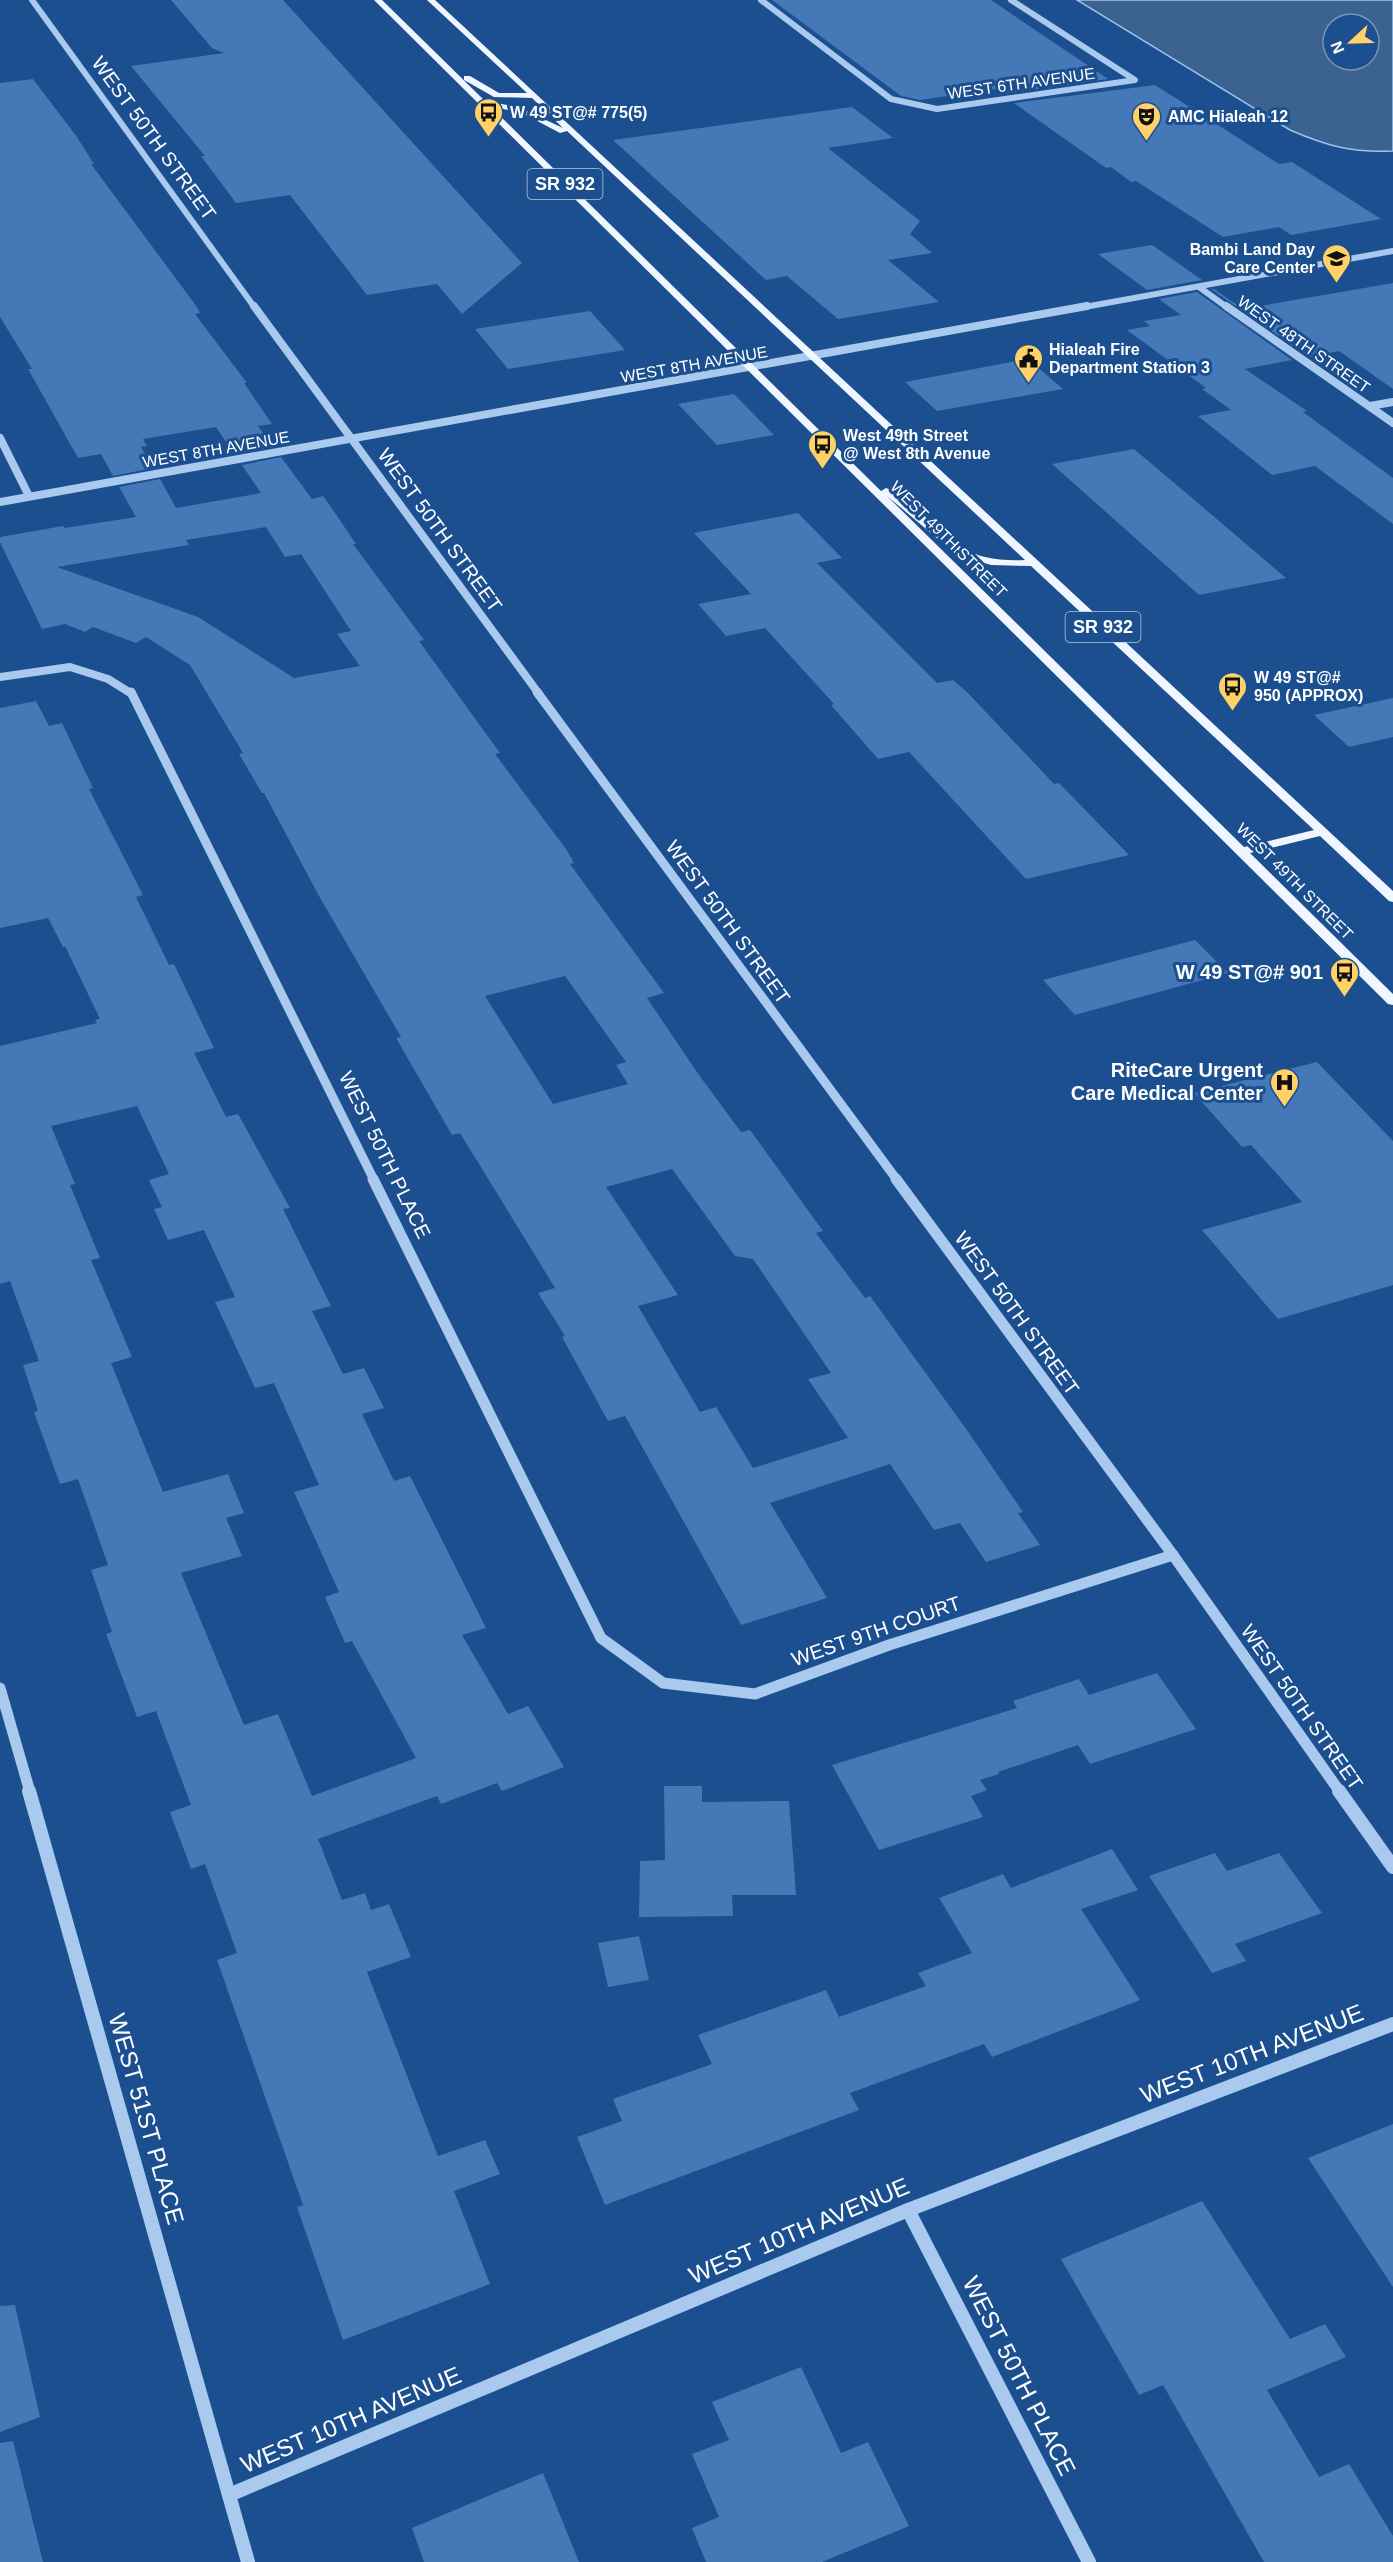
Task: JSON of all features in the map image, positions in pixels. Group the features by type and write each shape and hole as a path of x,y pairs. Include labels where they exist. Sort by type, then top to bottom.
{"main road":[{"name":"WEST 49TH STREET","path":"378,0 1393,1001"},
{"name":"WEST 49TH STREET","path":"431,0 1393,898"},
{"path":"437,58 489,93 534,96"},
{"path":"484,103 498,104 531,113 586,145"},
{"path":"867,481 904,502 952,548 963,555 1018,564 1033,563"},
{"path":"1241,851 1323,832"}],"street":[{"name":"WEST 50TH STREET","path":"32,0 350,438 1173,1555 1393,1867"},
{"name":"WEST 6TH AVENUE","path":"761,0 891,99 938,109 1135,80 1011,0"},
{"name":"WEST 8TH AVENUE","path":"0,502 1393,251"},
{"name":"WEST 48TH STREET","path":"1199,287 1393,423"},
{"path":"1370,406 1393,402"},
{"path":"0,438 29,496"},
{"name":"WEST 50TH PLACE","path":"0,677 70,667 108,679 131,692 601,1638"},
{"name":"WEST 9TH COURT","path":"601,1638 663,1683 755,1694 889,1645 1173,1555"},
{"name":"WEST 51ST PLACE","path":"0,1688 248,2562"},
{"name":"WEST 10TH AVENUE","path":"229,2495 908,2210 1393,2024"},
{"name":"WEST 50TH PLACE","path":"908,2210 1089,2562"}],"water":[{"path":"1077,0 1393,0 1393,151 1365,151 1316,140 1290,130"}],"building":[{"path":"171,0 283,0 522,263 462,314 437,284 367,295 290,195 236,203 201,156 205,156 131,66 224,53 212,48"},
{"path":"772,0 991,0 1108,79 1002,94 995,89 920,100 901,96"},
{"path":"33,79 77,137 94,164 91,164 197,307 200,313 195,314 247,383 244,383 272,424 258,426 273,447 234,454 216,427 143,439 147,446 141,447 153,468 113,476 101,454 78,458 28,369 32,369 0,317 0,83"},
{"name":"AMC Hialeah 12","path":"1155,85 1279,164 1292,162 1381,219 1291,235 1279,227 1223,237 1136,181 1131,182 1111,167 1106,168 1014,103"},
{"path":"852,107 893,138 828,148 920,221 910,234 932,253 888,260 939,302 838,319 787,276 766,280 613,140"},
{"path":"1152,245 1202,280 1147,290 1098,254"},
{"path":"1393,283 1393,389 1339,351 1309,357 1211,289 1243,309"},
{"path":"1197,292 1292,360 1245,369 1307,411 1303,412 1393,478 1393,524 1315,466 1272,475 1198,416 1231,410 1202,389 1206,388 1127,330 1150,326 1144,321 1181,315 1159,299"},
{"path":"590,311 625,350 508,369 475,329"},
{"path":"1028,359 1063,389 937,411 905,382"},
{"path":"734,394 774,435 717,445 678,404"},
{"path":"1134,449 1286,578 1199,595 1052,464"},
{"path":"281,457 312,499 323,496 356,544 353,544 424,640 419,641 500,753 495,754 566,849 574,863 570,864 664,993 647,998 699,1075 741,1132 750,1130 823,1231 816,1233 865,1298 870,1296 969,1433 1023,1512 1018,1513 1040,1545 986,1562 960,1523 934,1530 890,1464 770,1503 827,1598 741,1625 625,1416 608,1421 562,1337 565,1336 538,1293 555,1288 460,1133 452,1135 396,1038 401,1037 319,896 264,793 239,754 243,753 190,665 146,637 136,643 93,627 85,632 65,624 42,629 0,542 0,537 136,517 119,487 160,479 176,508 261,493 242,465","holes":["266,527 285,557 301,554 351,631 337,634 360,666 294,678 198,617 57,567 189,545 186,540","565,976 626,1062 616,1065 628,1084 553,1104 485,996","672,1169 735,1256 753,1259 831,1373 808,1379 848,1438 753,1468 716,1407 700,1412 638,1306 678,1295 606,1187"]},
{"path":"798,513 842,558 817,563 937,683 953,680 967,692 1054,784 1059,783 1129,855 1026,879 909,752 878,759 831,705 834,704 765,628 726,636 698,604 751,594 694,533"},
{"path":"1393,698 1393,737 1349,747 1314,715"},
{"path":"36,701 49,726 62,723 93,788 89,789 143,895 136,897 169,965 174,964 214,1048 194,1053 226,1117 238,1114 290,1208 283,1209 331,1306 312,1311 343,1374 364,1368 384,1408 362,1414 394,1481 410,1476 486,1628 462,1635 508,1714 528,1706 564,1767 502,1791 497,1783 441,1804 437,1796 318,1839 342,1900 365,1893 371,1910 389,1904 411,1957 367,1972 438,2156 485,2140 500,2174 454,2191 490,2284 343,2340 297,2207 303,2205 217,1960 237,1953 205,1864 191,1869 170,1812 191,1805 156,1711 137,1717 106,1634 112,1632 91,1570 108,1565 78,1479 60,1484 34,1412 38,1411 23,1365 39,1361 10,1281 0,1284 0,1046 97,1023 95,1020 100,1019 65,946 63,947 48,918 0,928 0,708","holes":["137,1106 169,1174 149,1180 162,1207 154,1209 168,1240 204,1230 235,1297 215,1302 255,1388 274,1383 319,1485 294,1492 339,1592 325,1597 345,1643 352,1641 416,1758 312,1796 278,1714 244,1725 181,1573 242,1556 226,1518 244,1513 228,1474 163,1492 111,1363 132,1357 91,1260 100,1258 70,1185 75,1184 51,1126"]},
{"path":"1195,940 1228,973 1075,1015 1043,980"},
{"path":"1317,1062 1393,1141 1393,1285 1278,1319 1202,1230 1302,1202 1251,1145 1242,1147 1194,1093"},
{"path":"1157,1673 1196,1729 1090,1764 1078,1745 998,1772 999,1774 980,1780 987,1790 971,1796 983,1817 879,1850 832,1765 1017,1708 1013,1701 1079,1679 1089,1695"},
{"path":"664,1786 702,1786 702,1802 789,1801 796,1895 732,1895 733,1916 639,1917 640,1861 665,1860"},
{"path":"1112,1849 1138,1890 1081,1909 1140,2000 992,2057 984,2044 850,2093 859,2110 605,2205 577,2137 622,2121 613,2099 712,2064 698,2035 826,1990 839,2017 926,1986 918,1973 972,1953 939,1898 1003,1874 1011,1888"},
{"path":"1215,1853 1227,1871 1279,1853 1322,1913 1235,1944 1246,1961 1212,1973 1149,1876"},
{"path":"639,1936 649,1980 608,1987 598,1943"},
{"path":"1393,2124 1393,2287 1308,2158"},
{"path":"1202,2201 1290,2339 1325,2324 1346,2357 1267,2390 1319,2477 1349,2464 1393,2536 1393,2562 1264,2562 1163,2385 1139,2395 1061,2259"},
{"path":"15,2305 40,2417 0,2432 0,2306"},
{"path":"801,2367 841,2453 868,2442 909,2526 822,2562 706,2562 692,2528 719,2517 692,2454 729,2440 712,2402"},
{"path":"13,2441 43,2562 0,2562 0,2443"},
{"path":"543,2473 579,2562 424,2562 412,2528"}],"place":[{"name":"W 49 ST@# 775(5)","path":"489,138"},
{"name":"AMC Hialeah 12","path":"1147,142"},
{"name":"Bambi Land Day Care Center","path":"1336,284"},
{"name":"Hialeah Fire Department Station 3","path":"1028,384"},
{"name":"West 49th Street @ West 8th Avenue","path":"822,470"},
{"name":"W 49 ST@# 950 (APPROX)","path":"1233,712"},
{"name":"W 49 ST@# 901","path":"1344,998"},
{"name":"RiteCare Urgent Care Medical Center","path":"1284,1108"}]}
